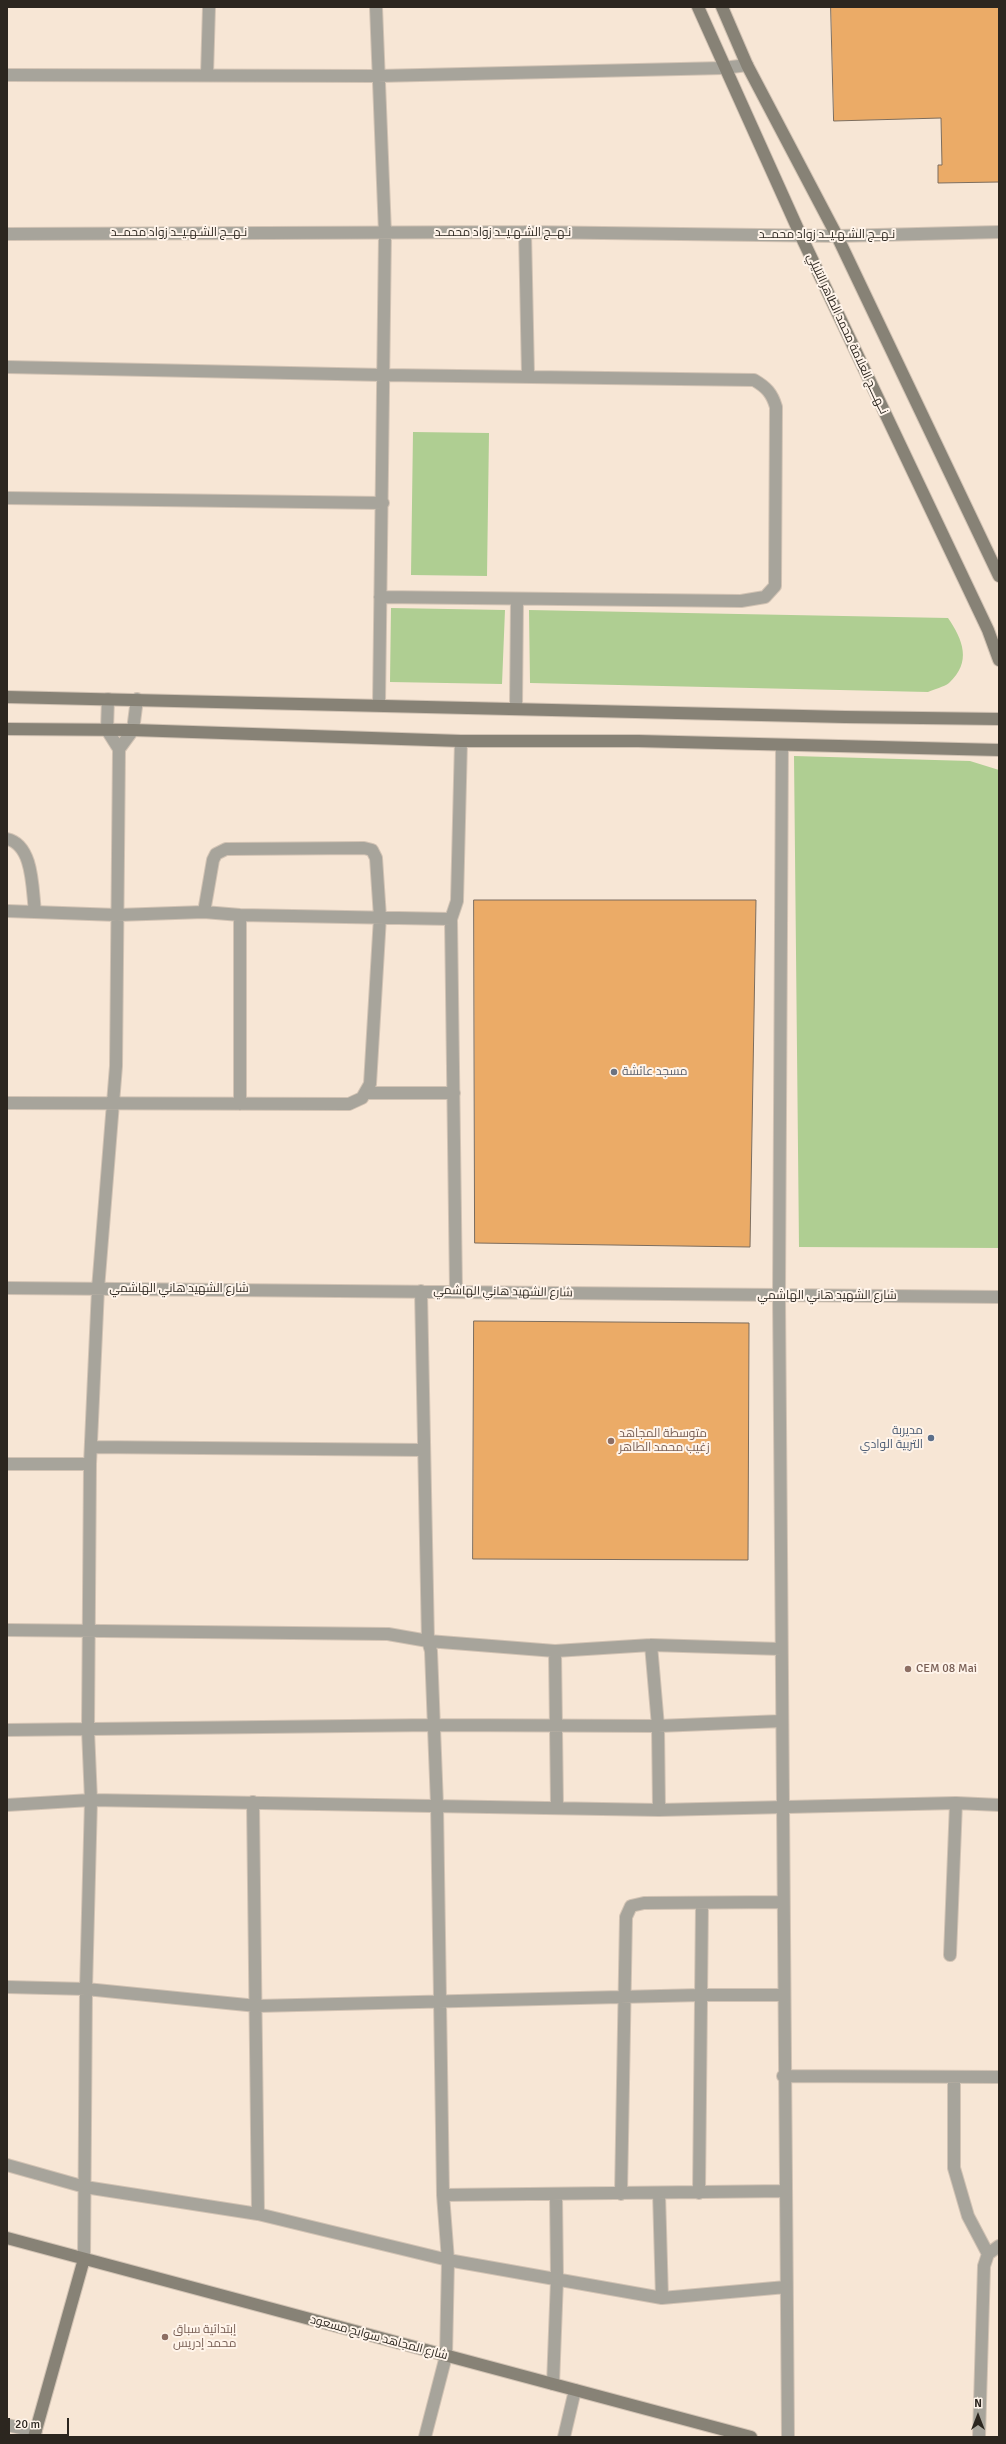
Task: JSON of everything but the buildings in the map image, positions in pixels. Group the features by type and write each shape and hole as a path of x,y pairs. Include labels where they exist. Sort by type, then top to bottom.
{"street":[{"path":"207,75 209,7"},
{"path":"376,7 377,76 385,233 380,705"},
{"name":"نــهــــج العلامة محمد الطاهر التليلي","path":"698,7 724,68 802,236 988,630 999,660"},
{"path":"722,7 747,65 837,236 999,576"},
{"path":"7,75 377,76 724,68 747,65"},
{"path":"525,232 528,375"},
{"name":"نـهــج الشـهـيــد زواد محمــد","path":"7,234 525,232 837,236 999,232"},
{"path":"7,367 384,375 528,375 754,380 767,388 776,407 775,586 766,597 741,601 380,597"},
{"path":"7,498 383,503"},
{"path":"516,708 517,599"},
{"path":"7,697 845,717 999,719"},
{"path":"7,2425 35,2434 84,2259 86,1989 91,1800 88,1730 90,1630 90,1464 98,1289 114,1104 119,749 107,730 108,699"},
{"path":"119,749 133,730 136,699"},
{"path":"7,729 133,730 461,741 638,741 782,746 909,746 999,750"},
{"path":"456,1291 451,919 457,901 461,741"},
{"path":"782,746 779,1296 781,1649 784,1808 783,1996 788,2437"},
{"path":"7,839 18,844 24,851 28,862 35,911"},
{"path":"7,1103 348,1104 362,1098 370,1084 380,917 376,858 372,850 364,848 226,849 216,854 213,860 204,912"},
{"path":"7,911 116,915 204,912 240,915 451,919"},
{"path":"240,915 240,1104"},
{"path":"366,1093 454,1093"},
{"name":"شارع الشهيد هاني الهاشمي","path":"7,1288 999,1297"},
{"path":"421,1291 428,1641 431,1652 437,1805 443,2195 448,2260 446,2356 425,2437"},
{"path":"91,1447 424,1450"},
{"path":"7,1464 90,1464"},
{"path":"7,1630 388,1634 428,1641 555,1651 651,1645 781,1649"},
{"path":"651,1645 658,1726 659,1810"},
{"path":"555,1651 557,1806"},
{"path":"7,1730 434,1725 658,1726 782,1721"},
{"path":"7,1805 91,1800 557,1806 659,1810 956,1804 999,1805"},
{"path":"253,1802 257,2006 258,2214"},
{"path":"950,1954 956,1804"},
{"path":"621,2194 626,1917 631,1906 644,1903 784,1902"},
{"path":"699,2193 702,1903"},
{"path":"7,1987 86,1989 257,2006 701,1995 783,1996"},
{"path":"784,2076 999,2077"},
{"path":"954,2077 954,2168 968,2216 988,2254"},
{"path":"7,2165 85,2188 258,2214 448,2260 662,2298 786,2288"},
{"path":"443,2195 659,2194 786,2191"},
{"path":"554,2384 557,2279 556,2194"},
{"path":"659,2194 662,2298"},
{"name":"شارع المجاهد سوايح مسعود","path":"7,2238 554,2384 729,2434 750,2437"},
{"path":"979,2437 984,2266 988,2254 999,2246"},
{"path":"564,2437 575,2390"}],"green space":[{"path":"413,432 489,433 487,576 411,575"},
{"path":"391,608 505,610 502,684 390,682"},
{"path":"529,610 948,618 958,634 963,651 963,659 961,667 949,683 928,692 530,683"},
{"path":"794,756 970,761 999,770 999,1248 799,1247"}],"place":[{"name":"مسجد عائشة","path":"614,1072"},
{"name":"مديربة التربية الوادي","path":"931,1438"},
{"name":"متوسطة المجاهد زغيب محمد الطاهر","path":"611,1441"},
{"name":"CEM 08 Mai","path":"908,1669"},
{"name":"إبتدائية سباق محمد إدريس","path":"165,2337"}]}
